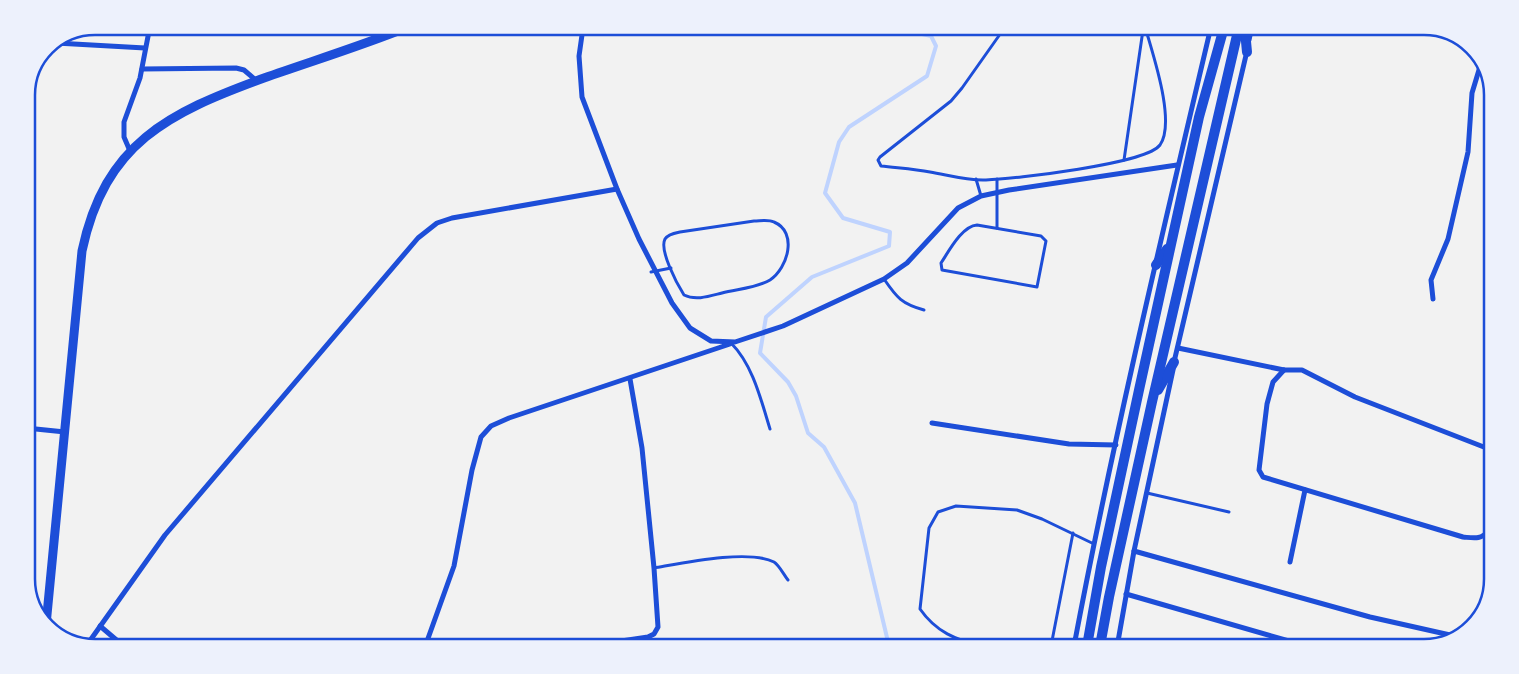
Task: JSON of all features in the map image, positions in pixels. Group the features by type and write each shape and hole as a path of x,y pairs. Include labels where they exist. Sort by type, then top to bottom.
{"main road":[{"path":"47,615 76,299 85,240 91,216 102,192 130,151 158,126 187,108 388,35"},
{"path":"1217,35 1220,47"},
{"path":"1088,639 1101,567 1173,236 1200,117 1222,35"},
{"path":"1101,639 1152,402 1237,35"},
{"path":"1245,35 1247,52"},
{"path":"1156,265 1173,236"},
{"path":"1152,402 1174,362"}],"street":[{"path":"130,151 124,136 124,122 142,69 148,35"},
{"path":"582,35 579,56 582,97 617,189 653,272 676,310 690,328 711,341 733,342"},
{"path":"1075,639 1177,165 1209,35"},
{"path":"1118,639 1134,551 1174,362 1250,35"},
{"path":"67,43 145,48"},
{"path":"142,69 236,68 244,70 258,81"},
{"path":"1433,299 1431,280 1448,239 1468,152 1472,93 1479,71"},
{"path":"428,639 454,566 472,470 479,444 486,429 509,418 630,379 802,319 884,279 907,263 958,208 981,196 1177,165"},
{"path":"91,639 165,535 418,238 437,223 452,218 617,189"},
{"path":"1178,348 1284,370 1302,370 1355,396 1484,447"},
{"path":"1284,370 1273,382 1267,404 1259,470 1263,477 1464,538 1476,539 1484,536"},
{"path":"630,379 641,441 658,617 655,632 641,639"},
{"path":"932,422 1069,444 1116,445"},
{"path":"35,429 65,432"},
{"path":"1290,562 1305,490"},
{"path":"1134,551 1370,618 1446,634"},
{"path":"1126,594 1282,639"},
{"path":"100,626 115,639"}],"lane":[{"path":"999,35 957,94 878,160 881,166 976,179 1053,173 1143,156 1160,146 1165,129 1160,80 1146,35"},
{"path":"1124,160 1143,35"},
{"path":"997,178 997,228"},
{"path":"976,179 981,196"},
{"path":"770,221 780,226 786,236 787,259 783,267 770,280 757,285 693,298 684,294 671,268 663,246 668,236 680,232 770,221"},
{"path":"977,225 997,228 1042,236 1046,240 1037,287 940,267 953,245 970,227 977,225"},
{"path":"653,272 671,268"},
{"path":"884,279 896,296 908,306 924,310"},
{"path":"733,342 758,390 770,429"},
{"path":"1146,493 1229,512"},
{"path":"954,639 930,623 920,609 929,528 938,512 956,506 1017,510 1095,544"},
{"path":"1052,639 1073,533"},
{"path":"654,568 724,558 756,557 775,562 788,580"}],"waterway":[{"path":"887,639 855,503 824,447 808,433 796,396 788,382 760,353 766,317 812,277 889,246 890,232 843,218 825,193 839,142 849,127 927,76 936,46 931,36 927,35"}]}
